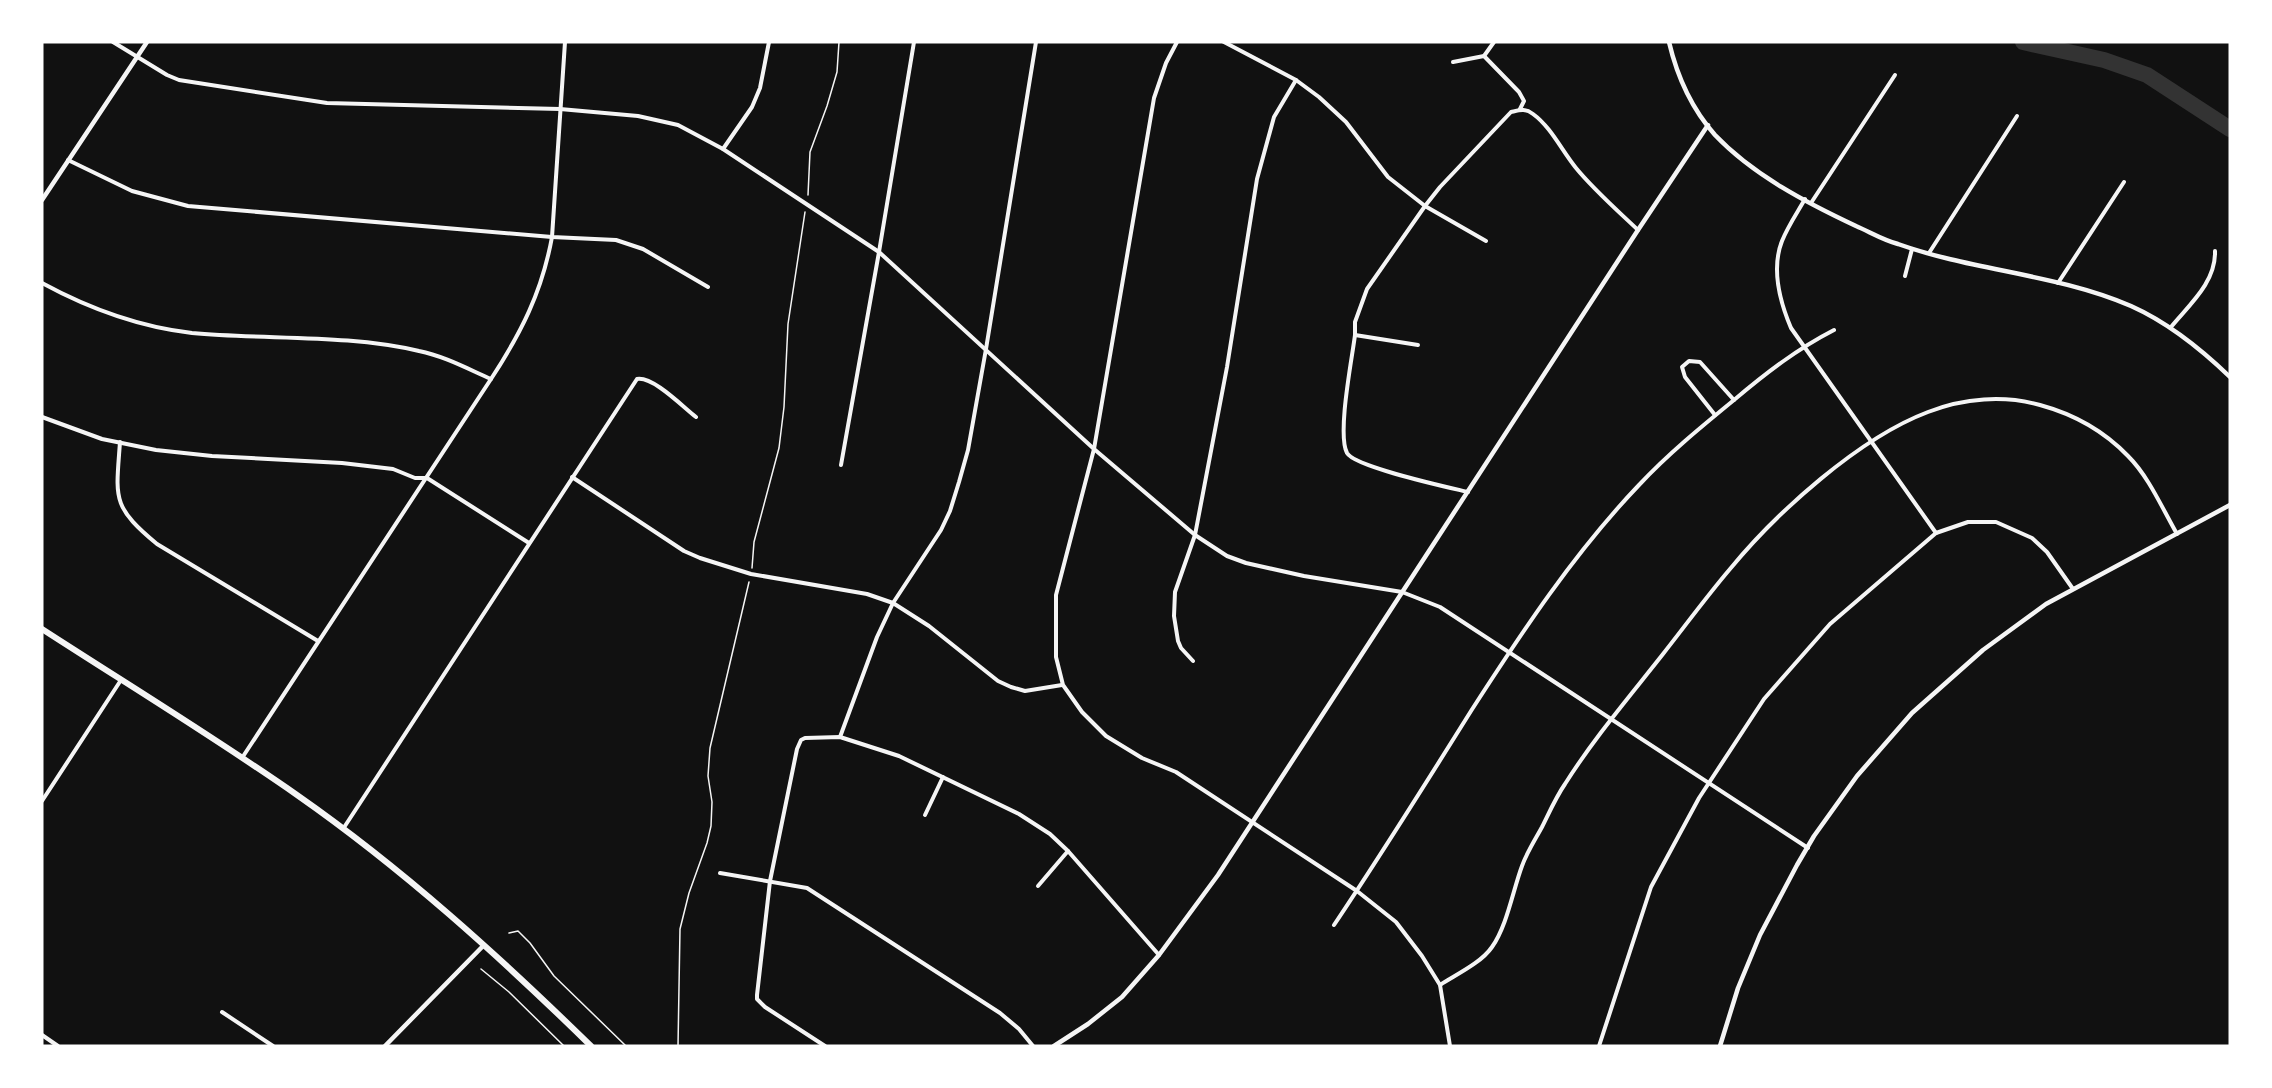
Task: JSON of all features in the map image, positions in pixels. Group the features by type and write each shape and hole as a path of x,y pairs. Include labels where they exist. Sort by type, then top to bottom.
{"main road":[{"path":"42,629 242,758 343,829 484,945 591,1046"}],"street":[{"path":"113,42 179,80 327,103 560,109 654,119 678,125 723,149 879,252 1094,449 1195,535 1227,556 1246,563 1304,576 1402,592 1440,607 1808,848"},
{"path":"42,200 147,42"},
{"path":"242,758 512,347 537,297 548,264 552,237 565,42"},
{"path":"723,149 753,107 760,88 769,42"},
{"path":"841,465 914,42"},
{"path":"840,737 892,603 941,530 950,511 968,450 1036,42"},
{"path":"1176,42 1154,98 1094,449 1056,595 1056,657 1063,685 1082,712 1106,736 1142,758 1176,772 1357,891 1396,922 1422,956 1440,985 1450,1046"},
{"path":"1224,42 1296,80 1319,97 1346,122 1388,177 1425,206 1486,241"},
{"path":"1453,62 1484,56 1494,42"},
{"path":"1670,42 1681,81 1708,125 1728,147 1804,199 1882,238 1912,249 2058,283 2103,295 2132,307 2171,327 2197,345 2230,377"},
{"path":"1484,56 1519,92 1524,101 1520,110"},
{"path":"1811,203 1895,75"},
{"path":"1193,661 1178,641 1174,616 1175,592 1195,535 1227,367 1257,179 1274,117 1296,80"},
{"path":"1468,492 1375,468 1357,461 1346,452 1345,413 1355,322 1367,290 1440,187 1511,112 1520,110 1532,112 1541,120 1578,170 1638,230"},
{"path":"1929,254 2017,116"},
{"path":"1054,1046 1088,1024 1122,997 1159,955 1218,875 1708,125"},
{"path":"68,160 132,191 188,206 552,237 616,240 660,258 708,287"},
{"path":"2058,283 2124,182"},
{"path":"1804,199 1781,243 1778,286 1783,308 1791,328 1936,533"},
{"path":"1905,276 1912,249"},
{"path":"2171,327 2208,282 2216,264 2216,250"},
{"path":"42,283 82,303 133,321 190,332 391,345 440,357 491,379"},
{"path":"1334,925 1509,652 1566,572 1610,517 1639,484 1760,376 1804,345 1834,330"},
{"path":"1355,335 1418,345"},
{"path":"1715,415 1685,377 1682,367 1689,361 1700,362 1734,400"},
{"path":"343,829 637,379 643,378 652,382 696,417"},
{"path":"1440,985 1492,948 1524,862 1564,784 1730,568 1796,500 1839,465 1872,443 1929,411 1957,404 2005,398 2055,409 2078,419 2105,436 2129,456 2144,476 2176,534"},
{"path":"42,417 102,439 156,450 393,469 415,478 427,478 529,543"},
{"path":"120,442 117,490 120,504 127,517 157,544 318,641"},
{"path":"572,477 684,551 700,558 751,574 846,589 892,603 938,632 998,681 1011,687 1032,690 1063,685"},
{"path":"1720,1046 1738,988 1771,912 1808,848 1857,776 1912,713 1983,650 2046,604 2230,505"},
{"path":"1599,1046 1651,887 1708,783 1764,699 1830,624 1936,533 1968,522 1996,522 2017,530 2041,545 2073,589"},
{"path":"42,801 121,680"},
{"path":"825,1046 765,1007 757,999 770,881 797,748 805,738 840,737 899,756 1019,814 1050,834 1068,851 1159,955"},
{"path":"925,815 943,777"},
{"path":"1038,886 1068,851"},
{"path":"720,873 807,888 1000,1013 1019,1029 1033,1046"},
{"path":"385,1046 484,945"},
{"path":"222,1012 273,1046"},
{"path":"42,1035 58,1046"}],"path":[{"path":"678,1046 680,929 689,893 707,843 712,802 708,776 710,748 751,574 754,542 778,448 784,407 788,324 807,204 810,152 837,72 839,42"},
{"path":"509,933 518,931 530,943 554,976 626,1046"},
{"path":"481,969 509,992 564,1046"}],"waterway":[{"path":"2023,42 2104,60 2147,75 2230,129"}]}
